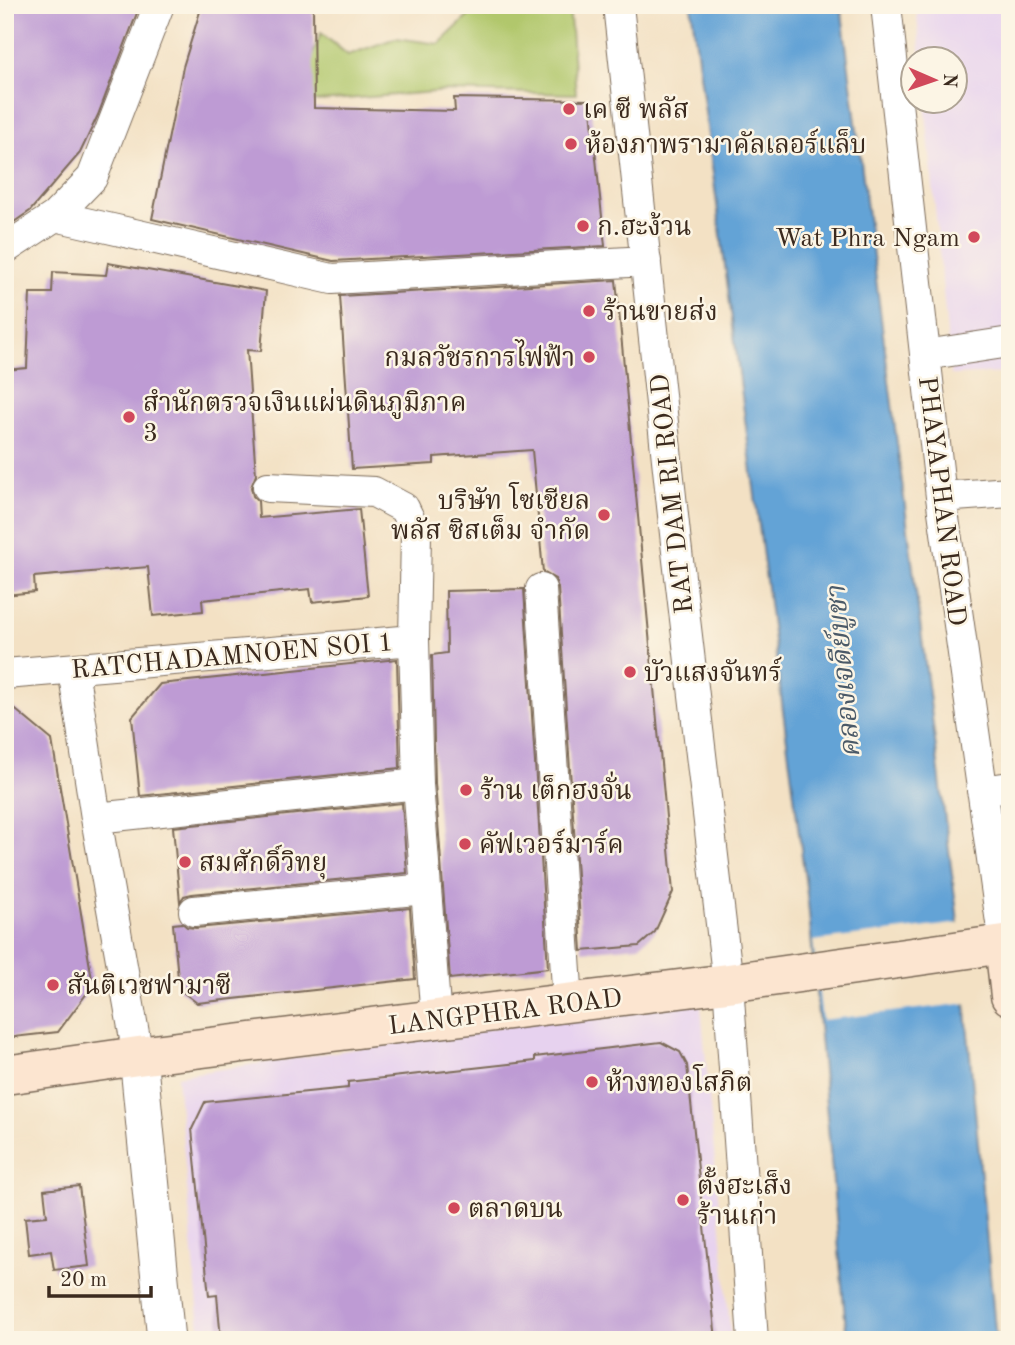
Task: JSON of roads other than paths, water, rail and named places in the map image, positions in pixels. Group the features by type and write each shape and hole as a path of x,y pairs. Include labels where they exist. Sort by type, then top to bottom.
{"main road":[{"name":"LANGPHRA ROAD","path":"5,1075 728,983 996,944"},
{"name":"PHAYAPHAN ROAD","path":"996,944 1010,996"}],"street":[{"path":"5,249 55,216 83,189 98,166 159,5"},
{"name":"RAT DAM RI ROAD","path":"618,5 674,530 728,983 753,1340"},
{"name":"PHAYAPHAN ROAD","path":"886,5 941,497 996,789 996,944"},
{"path":"55,216 332,279 646,261"},
{"path":"925,355 1010,342"},
{"path":"268,487 374,492 404,508 416,533 414,640"},
{"path":"941,497 1010,492"},
{"path":"541,589 568,1003"},
{"name":"RATCHADAMNOEN SOI 1","path":"5,674 414,640 418,785 436,1020"},
{"path":"73,669 138,1056 166,1340"},
{"path":"96,818 418,785"},
{"path":"194,911 426,889"}],"water":[{"name":"คลองเจดีย์บูชา","path":"691,5 841,5 957,913 996,1340 847,1340 808,902"}],"place":[{"name":"เค ซี พลัส","path":"569,109"},
{"name":"ห้องภาพรามาคัลเลอร์แล็บ","path":"571,144"},
{"name":"ก.ฮะง้วน","path":"583,226"},
{"name":"Wat Phra Ngam","path":"974,237"},
{"name":"ร้านขายส่ง","path":"589,311"},
{"name":"กมลวัชรการไฟฟ้า","path":"589,357"},
{"name":"สำนักตรวจเงินแผ่นดินภูมิภาค 3","path":"129,417"},
{"name":"บริษัท โซเชียล พลัส ซิสเต็ม จำกัด","path":"604,515"},
{"name":"บัวแสงจันทร์","path":"630,672"},
{"name":"ร้าน เต็กฮงจั่น","path":"466,790"},
{"name":"คัฟเวอร์มาร์ค","path":"465,844"},
{"name":"สมศักดิ์วิทยุ","path":"185,862"},
{"name":"สันติเวชฟามาซี","path":"53,985"},
{"name":"ห้างทองโสภิต","path":"592,1082"},
{"name":"ตั้งฮะเส็ง ร้านเก่า","path":"683,1200"},
{"name":"ตลาดบน","path":"454,1208"}]}
